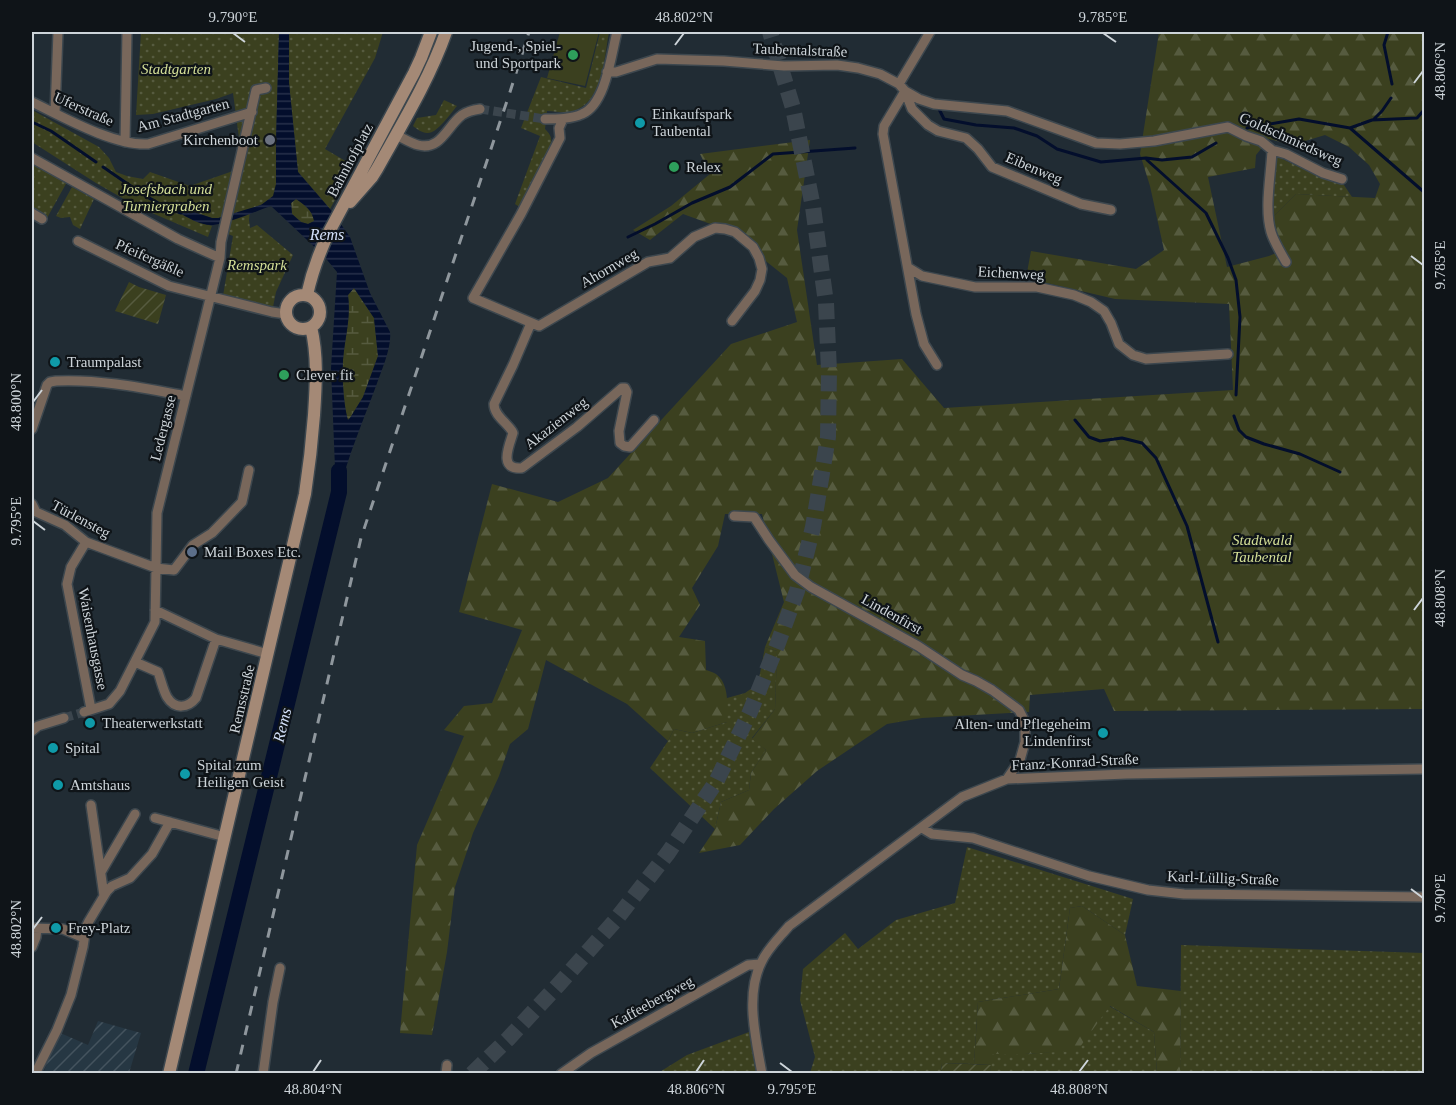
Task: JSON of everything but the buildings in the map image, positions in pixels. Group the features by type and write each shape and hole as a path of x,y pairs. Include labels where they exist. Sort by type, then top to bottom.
{"main road":[{"name":"Bahnhofplatz","path":"340,212 422,58 431,32"},
{"name":"Bahnhofplatz","path":"340,212 372,177 430,73 446,32"},
{"path":"307,295 311,274 340,212"},
{"path":"307,295 317,301 320,306 316,324 305,329 295,327 290,324 286,308 291,299 307,295"},
{"name":"Remsstraße","path":"169,1074 305,494 316,387 315,343 311,327"}],"street":[{"path":"55,113 58,32"},
{"name":"Am Stadtgarten","path":"128,32 125,142 148,144 252,112"},
{"path":"545,119 563,119 583,114 594,106 602,93 617,32"},
{"path":"930,32 884,126 883,134 916,314 924,344 937,364"},
{"name":"Taubentalstraße","path":"607,72 616,72 657,59 784,66 837,65 880,74 919,99 934,104 1006,111 1086,140 1108,144 1154,141 1228,128"},
{"name":"Am Stadtgarten","path":"223,232 256,90 266,88"},
{"name":"Eibenweg","path":"902,88 912,110 928,125 966,138 978,148 992,167 1081,204 1112,210"},
{"name":"Uferstraße","path":"32,102 105,136 125,142"},
{"path":"396,135 416,145 434,144 461,116 470,110 480,109"},
{"path":"531,323 473,298 521,214 560,138 559,128 563,119"},
{"name":"Goldschmiedsweg","path":"1228,128 1261,141 1272,150 1286,154 1323,173 1342,179"},
{"path":"1272,150 1269,220 1271,233 1286,262"},
{"path":"32,158 178,239 220,258"},
{"path":"32,213 42,219"},
{"name":"Ahornweg","path":"531,323 539,326 648,262 669,258 694,237 715,228 735,232 753,247 762,269 755,291 732,321"},
{"name":"Ledergasse","path":"87,711 109,704 120,691 155,622 158,513 220,258 223,232"},
{"name":"Pfeifergäßle","path":"78,241 169,286 211,296"},
{"name":"Eichenweg","path":"909,268 922,276 975,287 1037,287 1074,295 1091,302 1104,311 1112,323 1119,344 1133,355 1146,358 1228,354"},
{"path":"211,296 286,314"},
{"name":"Akazienweg","path":"531,323 494,404 494,409 513,433 506,457 508,464 515,468 522,468 577,427 622,388 627,392 619,431 620,443 630,447 654,420"},
{"path":"32,429 33,418 50,382 98,382 186,396"},
{"path":"156,568 174,570 193,545 212,533 243,501 249,470"},
{"name":"Türlensteg","path":"32,504 36,512 65,525 86,542 156,568"},
{"name":"Lindenfirst","path":"734,516 754,517 795,574 811,587 918,646 962,675 992,690 1019,710 1024,720 1025,742 1020,760 1007,779"},
{"name":"Waisenhausgasse","path":"86,542 71,567 67,584 87,711"},
{"path":"155,610 216,639 268,654"},
{"path":"135,662 158,672 168,698 175,705 182,707 191,705 196,698 216,639"},
{"path":"32,731 38,726 64,718"},
{"name":"Franz-Konrad-Straße","path":"762,1074 753,1024 753,988 760,964 771,945 789,926 962,797 1007,779 1126,774 1425,769"},
{"path":"91,805 104,896"},
{"path":"101,872 135,814"},
{"path":"155,818 225,837"},
{"path":"35,1074 71,995 86,927 112,886 130,878 152,854 170,822"},
{"name":"Karl-Lüllig-Straße","path":"922,828 932,834 973,838 1089,876 1148,890 1184,894 1425,897"},
{"path":"32,947 36,937 34,928 63,928 84,938"},
{"name":"Kaffeebergweg","path":"561,1074 591,1053 748,965 760,964"},
{"path":"263,1074 280,968"}],"shaded area":[{"path":"98,1021 141,1033 129,1073 43,1074 58,1032 88,1045"}],"green space":[{"path":"141,32 279,32 276,189 270,200 250,209 249,220 250,228 257,225 293,255 276,292 272,312 223,296 233,236 223,232 218,218 191,211 192,220 212,226 208,237 138,207 32,142 32,110 99,147 109,158 116,172 127,176 143,179 150,172 190,186 233,171 240,146 233,93 153,114 136,115"},
{"path":"289,32 383,32 375,58 325,149 354,166 330,209 298,172 289,83"},
{"name":"Jugend-, Spiel- und Sportpark","path":"560,32 599,32 585,86 547,78"},
{"path":"600,32 609,32 603,67 596,90 581,108 570,112 547,111 545,129 550,136 551,144 521,208 515,204 540,136 521,128 541,77 586,88"},
{"name":"Stadtwald Taubental","path":"1159,32 1424,32 1424,175 1422,183 1424,184 1424,709 1114,711 1104,689 1030,695 1029,712 922,718 887,724 817,771 774,809 740,845 699,853 715,829 721,802 749,790 751,773 766,750 752,739 775,709 777,651 765,647 784,602 762,514 725,514 718,546 692,588 700,605 679,637 705,641 706,670 715,673 720,678 726,690 727,722 692,733 674,729 668,741 627,704 546,660 528,729 510,744 499,776 473,833 455,887 447,952 432,1035 400,1033 417,845 464,736 444,730 464,706 492,703 522,630 459,612 492,484 558,502 608,478 731,344 797,322 787,278 727,230 683,214 650,240 633,230 671,206 710,174 700,154 810,140 797,230 817,365 902,359 944,408 1233,390 1229,304 1115,299 1026,278 1031,251 1136,269 1164,250 1150,186 1140,154","holes":["1325,135 1349,147 1369,165 1380,184 1375,198 1296,194 1270,220 1284,250 1227,267 1208,177 1255,168 1256,155 1269,139 1292,145"]},
{"path":"444,100 457,106 439,127 427,133 413,126 417,118 436,115"},
{"path":"1272,154 1318,176 1342,182 1352,197 1296,194 1270,220"},
{"path":"32,163 67,182 47,218 32,209"},
{"path":"72,187 94,199 80,229 73,225 70,217 56,216"},
{"path":"296,199 308,208 315,221 308,224 301,222 292,214 291,203"},
{"path":"129,282 166,295 158,324 115,311"},
{"path":"354,288 374,318 378,356 363,397 347,420 343,360 348,320 348,295"},
{"path":"765,647 777,651 775,709 752,738 766,750 751,773 749,790 721,802 715,829 650,768 674,729 692,733 727,722 727,698 745,693 758,684"},
{"path":"967,847 1133,899 1125,935 1082,906 1070,908 1059,989 978,1002 974,1064 942,1063 941,1073 810,1073 815,1057 800,1000 803,969 845,933 858,949 896,920 955,903"},
{"path":"1082,906 1125,935 1137,986 1181,991 1180,1073 1157,1073 1154,1032 1110,1006 1077,1051 992,1054 991,1065 974,1064 978,1002 1059,989 1070,908"},
{"path":"1181,945 1424,953 1424,1073 1180,1073"},
{"path":"1109,1006 1154,1032 1157,1073 990,1074 991,1054 1077,1050"},
{"path":"749,1032 756,1073 658,1073 687,1055"},
{"path":"942,1063 991,1065 990,1073 941,1073"}],"water":[{"name":"Rems","path":"279,32 289,32 289,83 298,172 330,209 350,237 370,293 390,332 386,359 351,452 339,492 335,468 331,368 337,272 323,255 271,206 213,225 200,223 178,212 191,211 218,218 261,205 273,196 276,184","holes":["296,199 308,208 314,221 308,224 301,222 292,214 291,203","354,288 374,318 378,356 363,397 348,420 343,390 343,360 348,320 348,295"]}],"waterway":[{"path":"1388,32 1384,45 1392,84"},
{"path":"1373,120 1391,98"},
{"path":"939,109 944,119 976,125 1014,128 1037,136 1057,149 1101,162 1192,157 1216,143"},
{"path":"1350,128 1372,120 1417,118 1424,110"},
{"path":"1247,128 1299,119 1350,128 1424,192"},
{"path":"32,122 51,131 96,162"},
{"path":"628,237 692,203 730,187 773,154 855,148"},
{"path":"1147,160 1206,213 1228,258 1236,280 1240,317 1236,395"},
{"path":"103,167 152,200 181,213"},
{"path":"1234,416 1239,430 1246,437 1300,454 1340,472"},
{"path":"1075,420 1089,437 1100,441 1122,438 1142,443 1156,458 1187,526 1218,642"},
{"name":"Rems","path":"196,1074 339,492 339,471"}],"tunnel":[{"path":"472,1074 508,1039 614,922 668,853 716,782 750,712 797,591 813,527 828,437 829,371 826,303 813,207 793,108 770,32"},
{"path":"480,109 545,119"},
{"path":"64,718 84,712"}],"railway":[{"path":"236,1074 361,538 529,32"}],"place":[{"name":"Jugend-, Spiel- und Sportpark","path":"573,55"},
{"name":"Einkaufspark Taubental","path":"640,123"},
{"name":"Kirchenboot","path":"270,140"},
{"name":"Relex","path":"674,167"},
{"name":"Traumpalast","path":"55,362"},
{"name":"Clever fit","path":"284,375"},
{"name":"Mail Boxes Etc.","path":"192,552"},
{"name":"Theaterwerkstatt","path":"90,723"},
{"name":"Alten- und Pflegeheim Lindenfirst","path":"1103,733"},
{"name":"Spital","path":"53,748"},
{"name":"Spital zum Heiligen Geist","path":"185,774"},
{"name":"Amtshaus","path":"58,785"},
{"name":"Frey-Platz","path":"56,928"}],"park label":[{"name":"Stadtgarten","path":"176,69"},
{"name":"Josefsbach und Turniergraben","path":"166,198"},
{"name":"Remspark","path":"257,265"}]}
